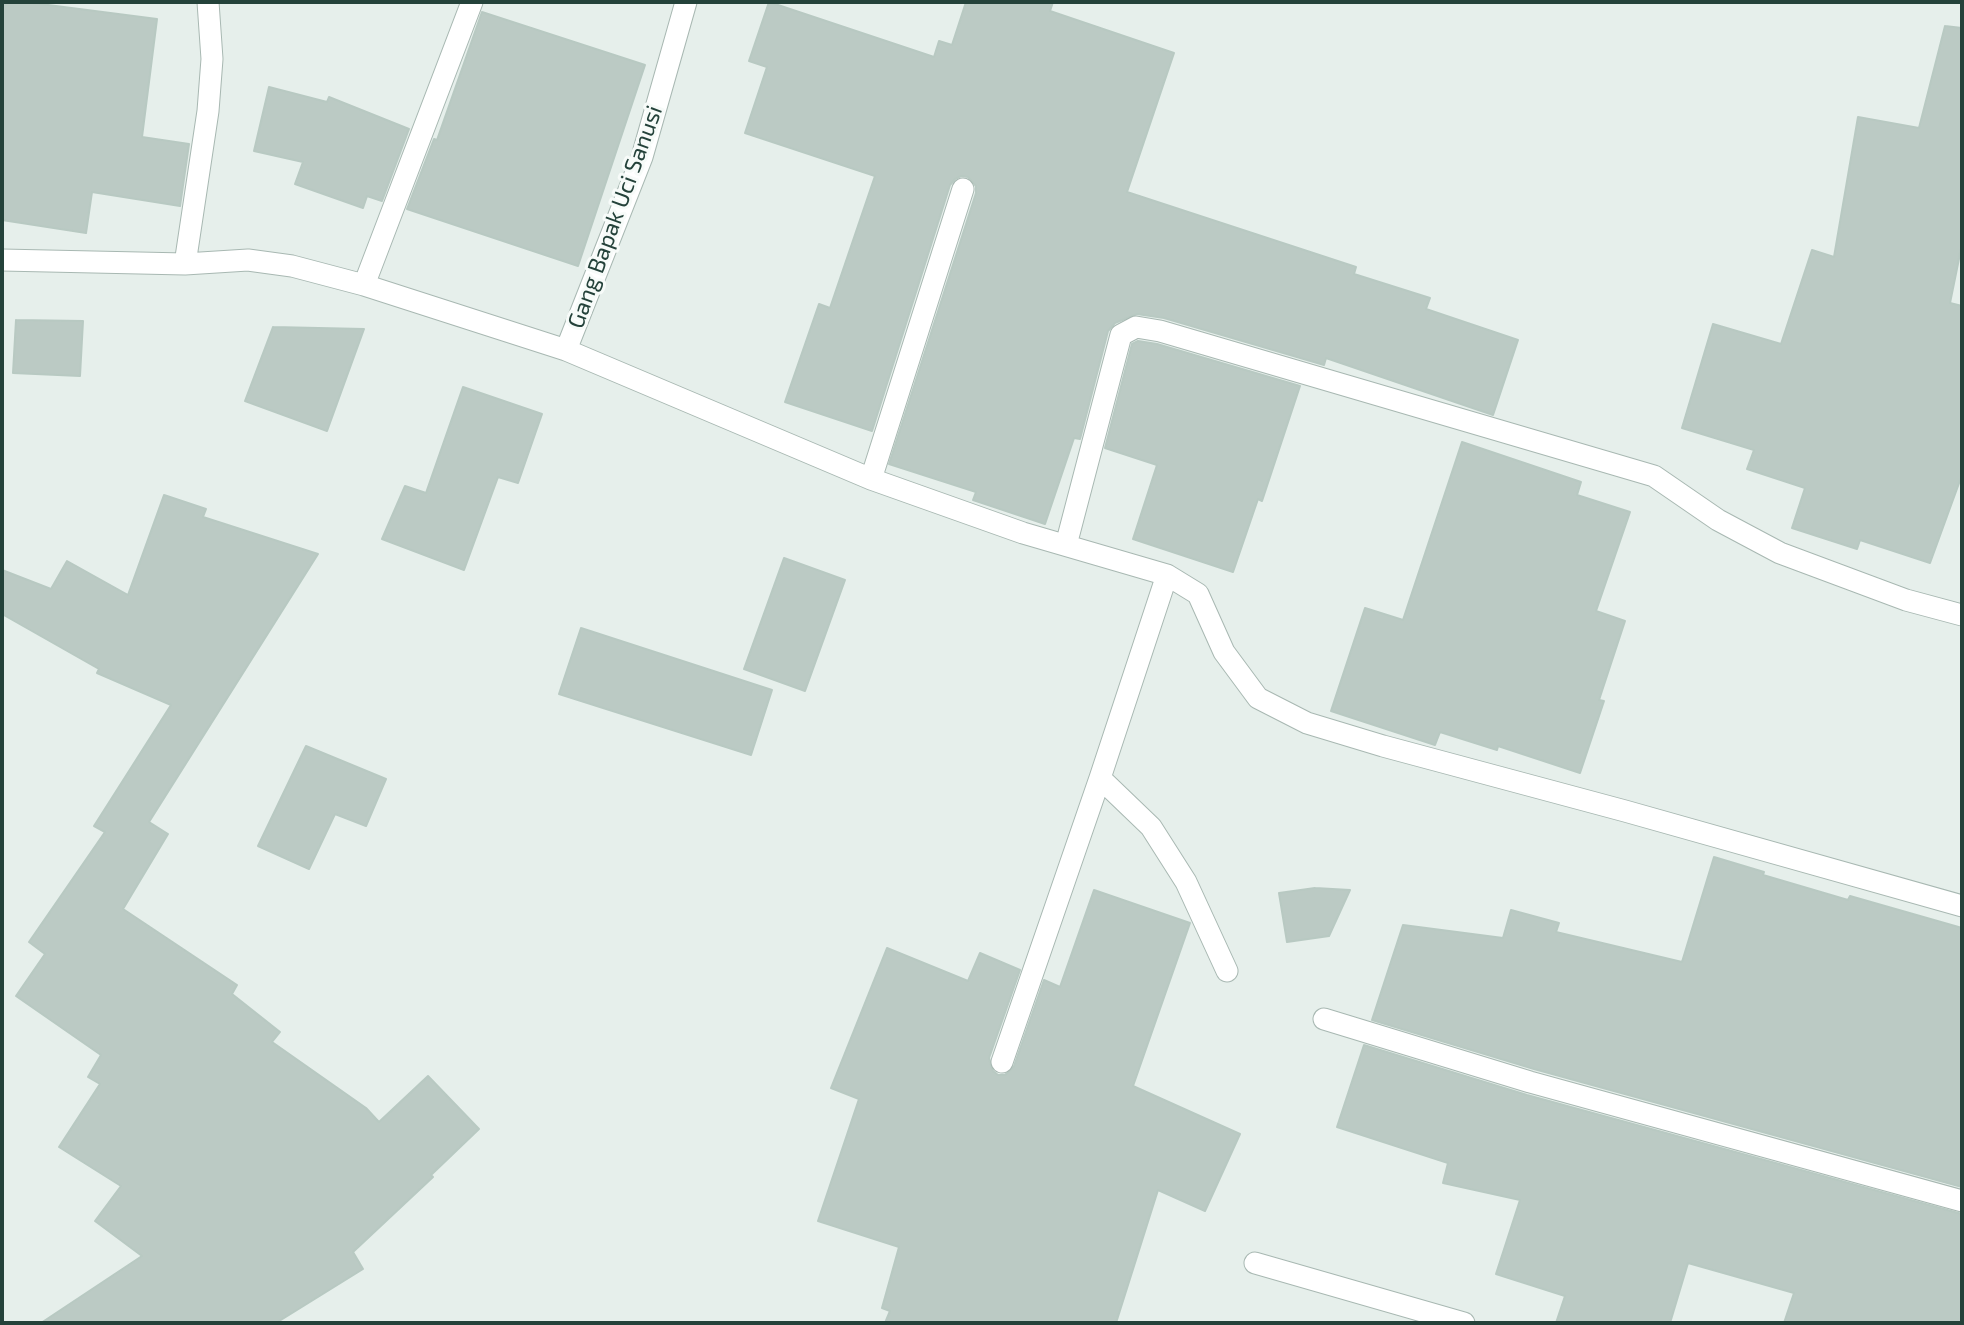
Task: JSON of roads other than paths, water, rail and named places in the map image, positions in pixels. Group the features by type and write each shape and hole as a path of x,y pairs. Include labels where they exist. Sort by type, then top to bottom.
{"street":[{"path":"185,264 208,111 212,59 208,2"},
{"path":"364,285 472,2"},
{"name":"Gang Bapak Uci Sanusi","path":"566,350 642,157 686,2"},
{"path":"871,478 964,189"},
{"path":"2,260 185,264 248,260 292,265 364,285 566,350 871,478 1023,533 1167,575 1198,594 1224,652 1258,698 1307,723 1962,906"},
{"path":"1066,545 1121,335 1136,327 1173,335 1654,476 1718,520 1780,553 1906,600 1962,615"},
{"path":"1002,1062 1167,575"},
{"path":"1100,778 1151,827 1186,882 1227,971"},
{"path":"1324,1019 1530,1082 1962,1201"},
{"path":"1255,1263 1464,1323"}]}
